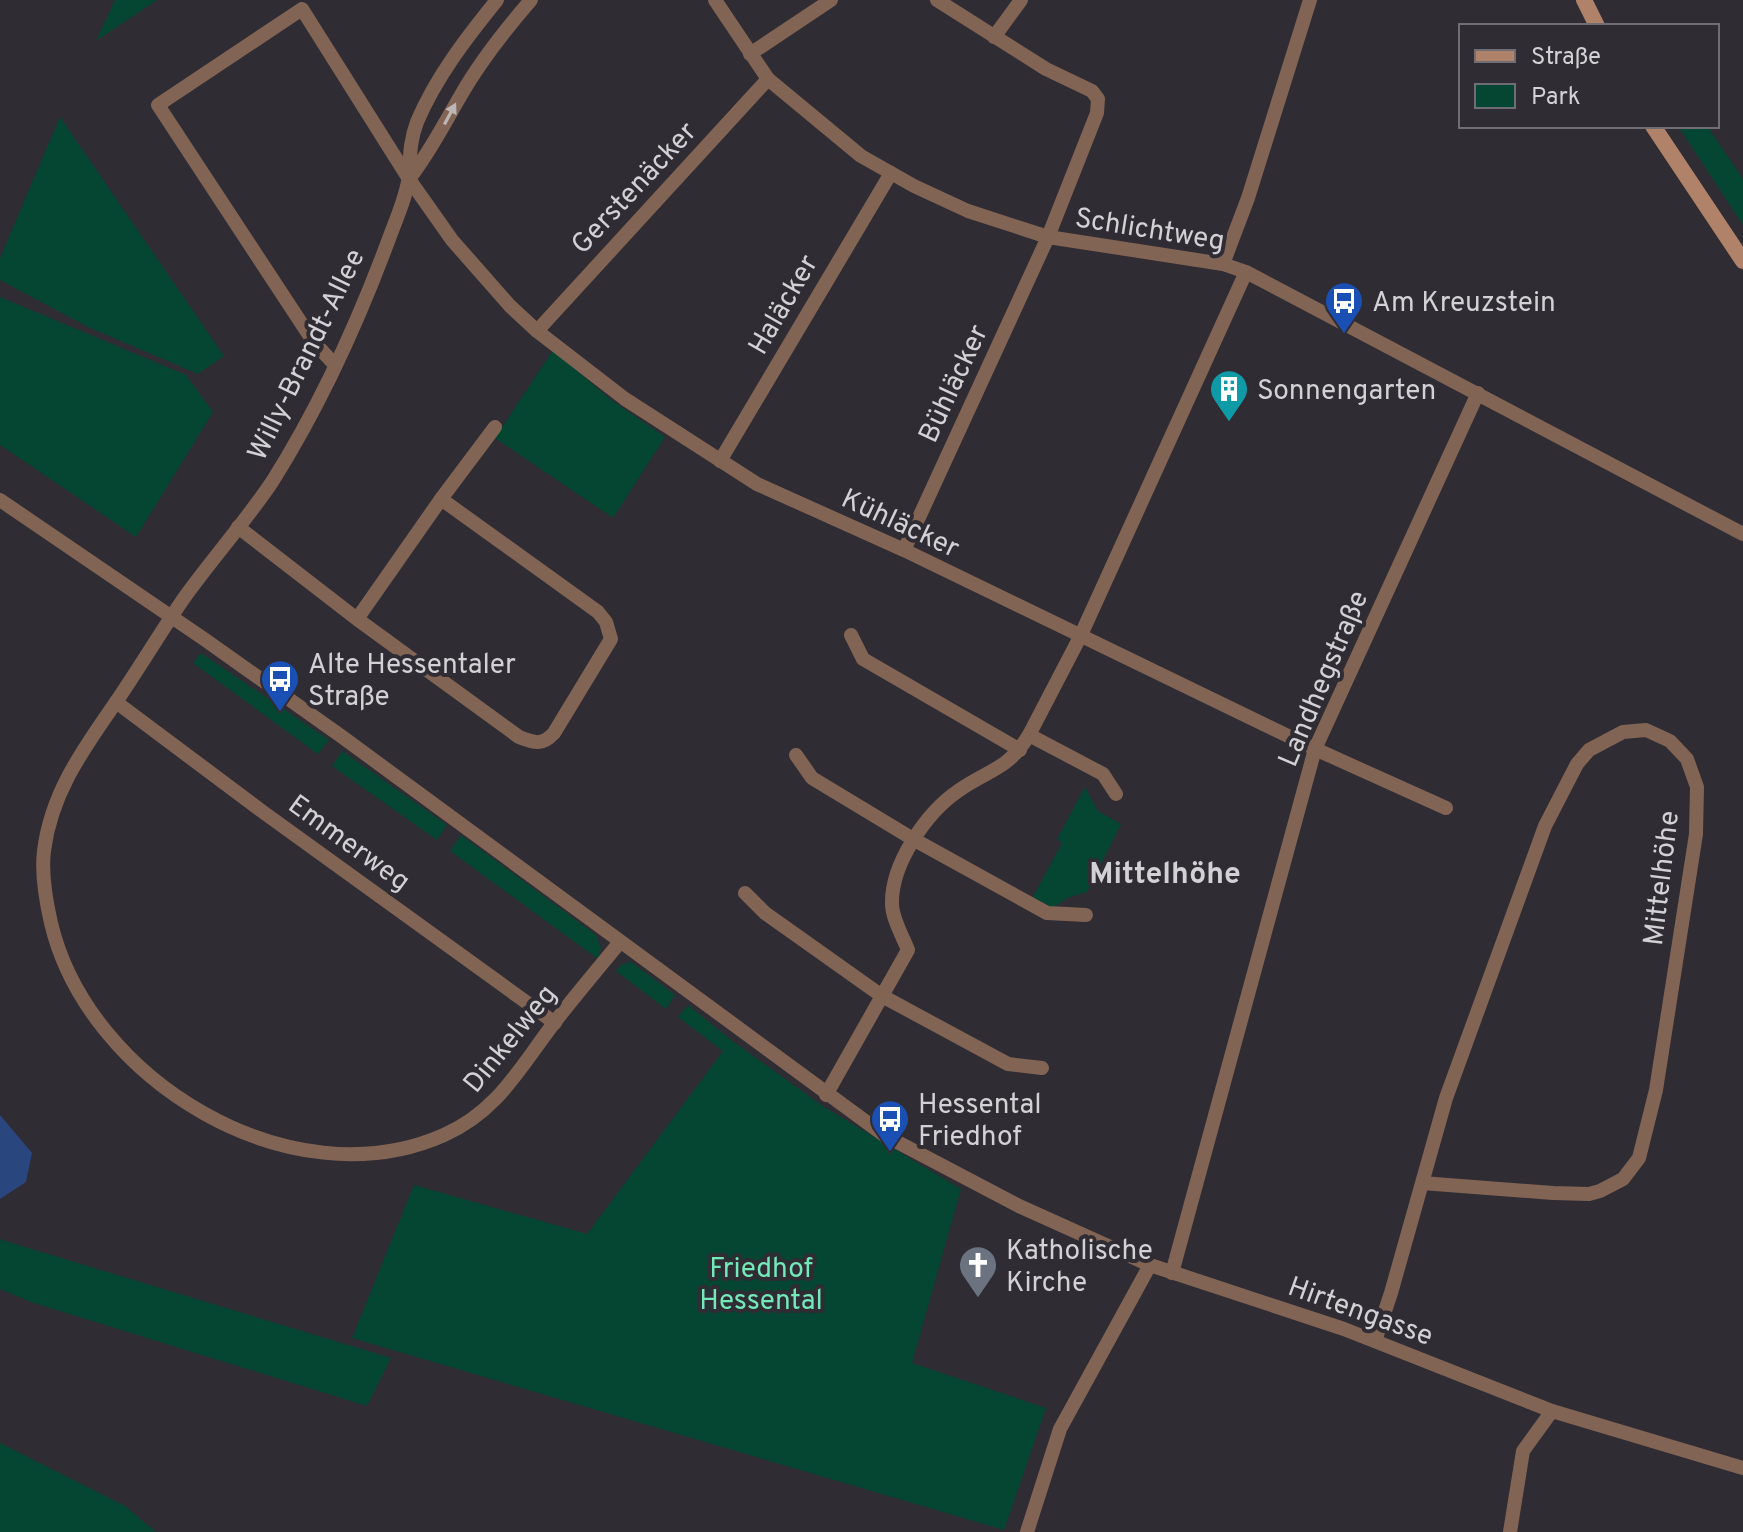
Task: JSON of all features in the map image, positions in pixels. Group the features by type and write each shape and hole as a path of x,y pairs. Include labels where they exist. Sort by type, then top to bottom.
{"main road":[{"path":"1584,0 1596,24"},
{"path":"1654,128 1743,261"}],"street":[{"name":"Willy-Brandt-Allee","path":"171,618 271,484 335,365 390,236 409,179 409,149 417,121 470,33 497,0"},
{"name":"Schlichtweg","path":"715,0 768,79 861,156 891,173 968,211 1048,237 1223,264 1246,272 1743,534"},
{"path":"750,54 831,0"},
{"path":"937,0 994,37 1021,0"},
{"path":"1223,264 1248,198 1310,0"},
{"name":"Willy-Brandt-Allee","path":"409,179 428,155 460,95 489,50 528,1"},
{"name":"Kühläcker","path":"335,365 313,341 158,105 302,9 409,179 452,240 482,276 537,331 625,399 757,484 904,550 1315,749 1446,808"},
{"name":"Bühläcker","path":"904,550 1048,237 1097,113 1098,99 1092,91 1046,69 994,37"},
{"name":"Gerstenäcker","path":"537,331 768,79"},
{"name":"Haläcker","path":"720,461 891,173"},
{"path":"0,500 341,736 826,1095 908,950 892,905 897,874 913,839 934,810 958,790 1006,765 1029,735 1080,637 1246,272"},
{"name":"Landhegstraße","path":"1172,1273 1315,749 1478,393"},
{"path":"357,619 495,427"},
{"path":"238,527 357,619 519,737 536,744 545,742 554,733 611,639 606,622 598,612 441,499"},
{"name":"Dinkelweg","path":"171,618 78,755 57,798 43,854 47,904 58,952 70,978 108,1034 149,1075 201,1113 256,1137 316,1152 360,1154 403,1150 445,1135 482,1114 506,1089 620,942"},
{"path":"851,635 863,659 1020,750"},
{"name":"Emmerweg","path":"116,702 555,1023"},
{"name":"Mittelhöhe","path":"1375,1341 1446,1098 1545,826 1577,764 1589,750 1623,732 1646,730 1670,741 1687,759 1697,787 1696,834 1656,1090 1639,1158 1623,1179 1589,1194 1422,1183"},
{"path":"1029,735 1103,774 1116,794"},
{"path":"796,755 812,778 913,839 1047,913 1086,915"},
{"path":"745,893 765,913 882,996 1008,1064 1042,1068"},
{"name":"Hirtengasse","path":"826,1095 884,1135 1019,1206 1150,1265 1375,1341 1552,1411 1743,1468"},
{"path":"1027,1532 1060,1429 1150,1265"},
{"path":"1510,1532 1523,1451 1552,1411"}],"green space":[{"path":"115,0 157,0 96,41"},
{"path":"60,117 224,356 198,374 88,327 0,280 0,258"},
{"path":"1679,128 1708,128 1743,179 1743,225"},
{"path":"0,297 186,375 213,412 136,537 0,445"},
{"path":"553,350 610,399 665,437 613,518 495,438"},
{"path":"201,653 329,740 318,754 193,663"},
{"path":"342,751 447,825 437,840 332,766"},
{"path":"1085,787 1098,811 1121,824 1087,892 1067,898 1053,908 1033,897 1062,843 1057,839"},
{"path":"461,835 596,935 601,948 598,959 450,851"},
{"path":"631,962 675,995 666,1009 616,971 622,964"},
{"name":"Friedhof Hessental","path":"688,1005 824,1107 961,1189 912,1363 1046,1408 1004,1530 352,1338 414,1185 587,1234 723,1051 678,1017"},
{"path":"0,1239 391,1358 367,1406 31,1302 0,1289"},
{"path":"0,1443 125,1506 156,1532 0,1532"}],"water":[{"path":"0,1115 32,1153 26,1182 0,1199"}],"place":[{"name":"Am Kreuzstein","path":"1344,335"},
{"name":"Sonnengarten","path":"1229,423"},
{"name":"Alte Hessentaler Straße","path":"280,713"},
{"name":"Hessental Friedhof","path":"890,1153"},
{"name":"Katholische Kirche","path":"978,1299"}],"district":[{"name":"Mittelhöhe","path":"1165,873"}]}
